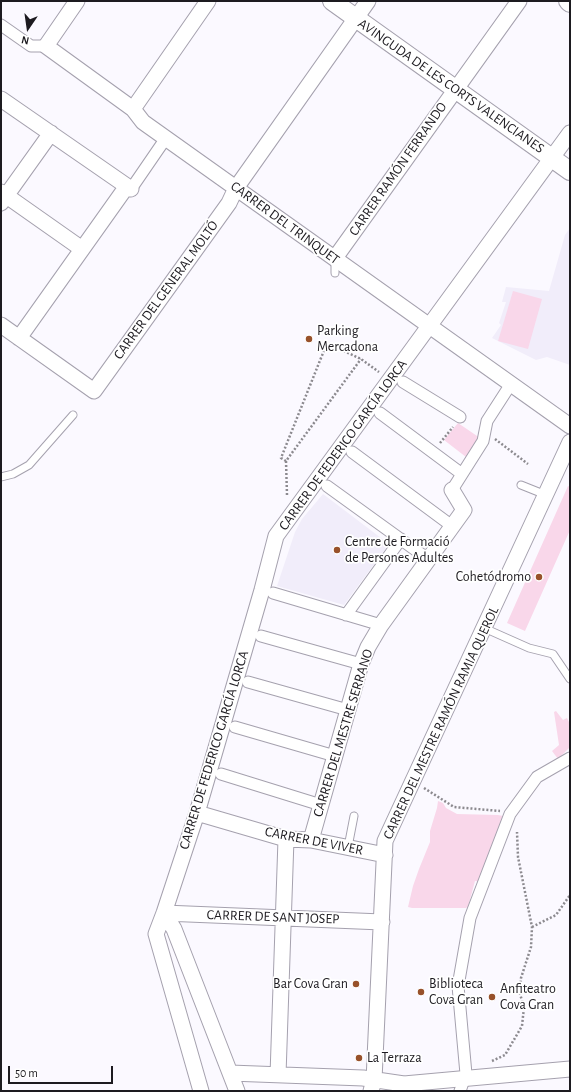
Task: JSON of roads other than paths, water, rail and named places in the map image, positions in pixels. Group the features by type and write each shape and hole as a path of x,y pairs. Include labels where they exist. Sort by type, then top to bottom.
{"street":[{"path":"46,46 77,1"},
{"path":"133,109 208,1"},
{"name":"AVINGUDA DE LES CORTS VALENCIANES","path":"332,1 570,171"},
{"name":"CARRER DEL GENERAL MOLTÓ","path":"19,338 94,391 229,203 236,188 368,1"},
{"name":"CARRER RAMÓN FERRANDO","path":"335,266 455,89 519,1"},
{"name":"CARRER DEL TRINQUET","path":"1,25 31,46 46,46 133,109 143,122 236,188 335,266 429,326 570,426"},
{"path":"1,98 129,188"},
{"path":"51,133 3,197 82,249"},
{"name":"CARRER DE FEDERICO GARCÍA LORCA","path":"201,1091 156,934 197,813 276,536 570,133"},
{"path":"1,325 19,338 82,249 166,138"},
{"path":"403,382 460,418"},
{"path":"452,490 483,441 487,421 507,390"},
{"path":"380,413 462,474"},
{"path":"352,452 452,526"},
{"name":"CARRER DEL MESTRE RAMÓN RAMIA QUEROL","path":"373,1085 386,841 546,495 568,452"},
{"path":"327,486 428,559"},
{"name":"CARRER DEL MESTRE SERRANO","path":"311,840 361,664 368,647 381,625 464,510 452,490"},
{"path":"346,615 401,539"},
{"path":"273,594 381,625"},
{"path":"261,636 361,664"},
{"path":"248,682 348,710"},
{"path":"235,727 335,756"},
{"path":"462,1085 466,1074 458,986 470,918 510,814 537,778 570,758"},
{"path":"221,774 321,805"},
{"name":"CARRER DE VIVER","path":"197,813 286,839 311,840 385,855"},
{"path":"278,1075 286,839"},
{"path":"164,913 174,929 237,1091"},
{"name":"CARRER DE SANT JOSEP","path":"164,913 382,922"},
{"path":"230,1073 362,1078 373,1085 462,1085 570,1069"}],"lane":[{"path":"1,477 13,474 29,465 73,415"},
{"path":"521,485 546,495"},
{"path":"484,628 529,648 553,654 570,680"},
{"path":"348,847 354,816"}],"place":[{"name":"Parking Mercadona","path":"309,339"},
{"name":"Centre de Formació de Persones Adultes","path":"337,550"},
{"name":"Cohetódromo","path":"539,577"},
{"name":"Bar Cova Gran","path":"356,984"},
{"name":"Biblioteca Cova Gran","path":"421,992"},
{"name":"Anfiteatro Cova Gran","path":"492,997"},
{"name":"La Terraza","path":"359,1058"}]}
